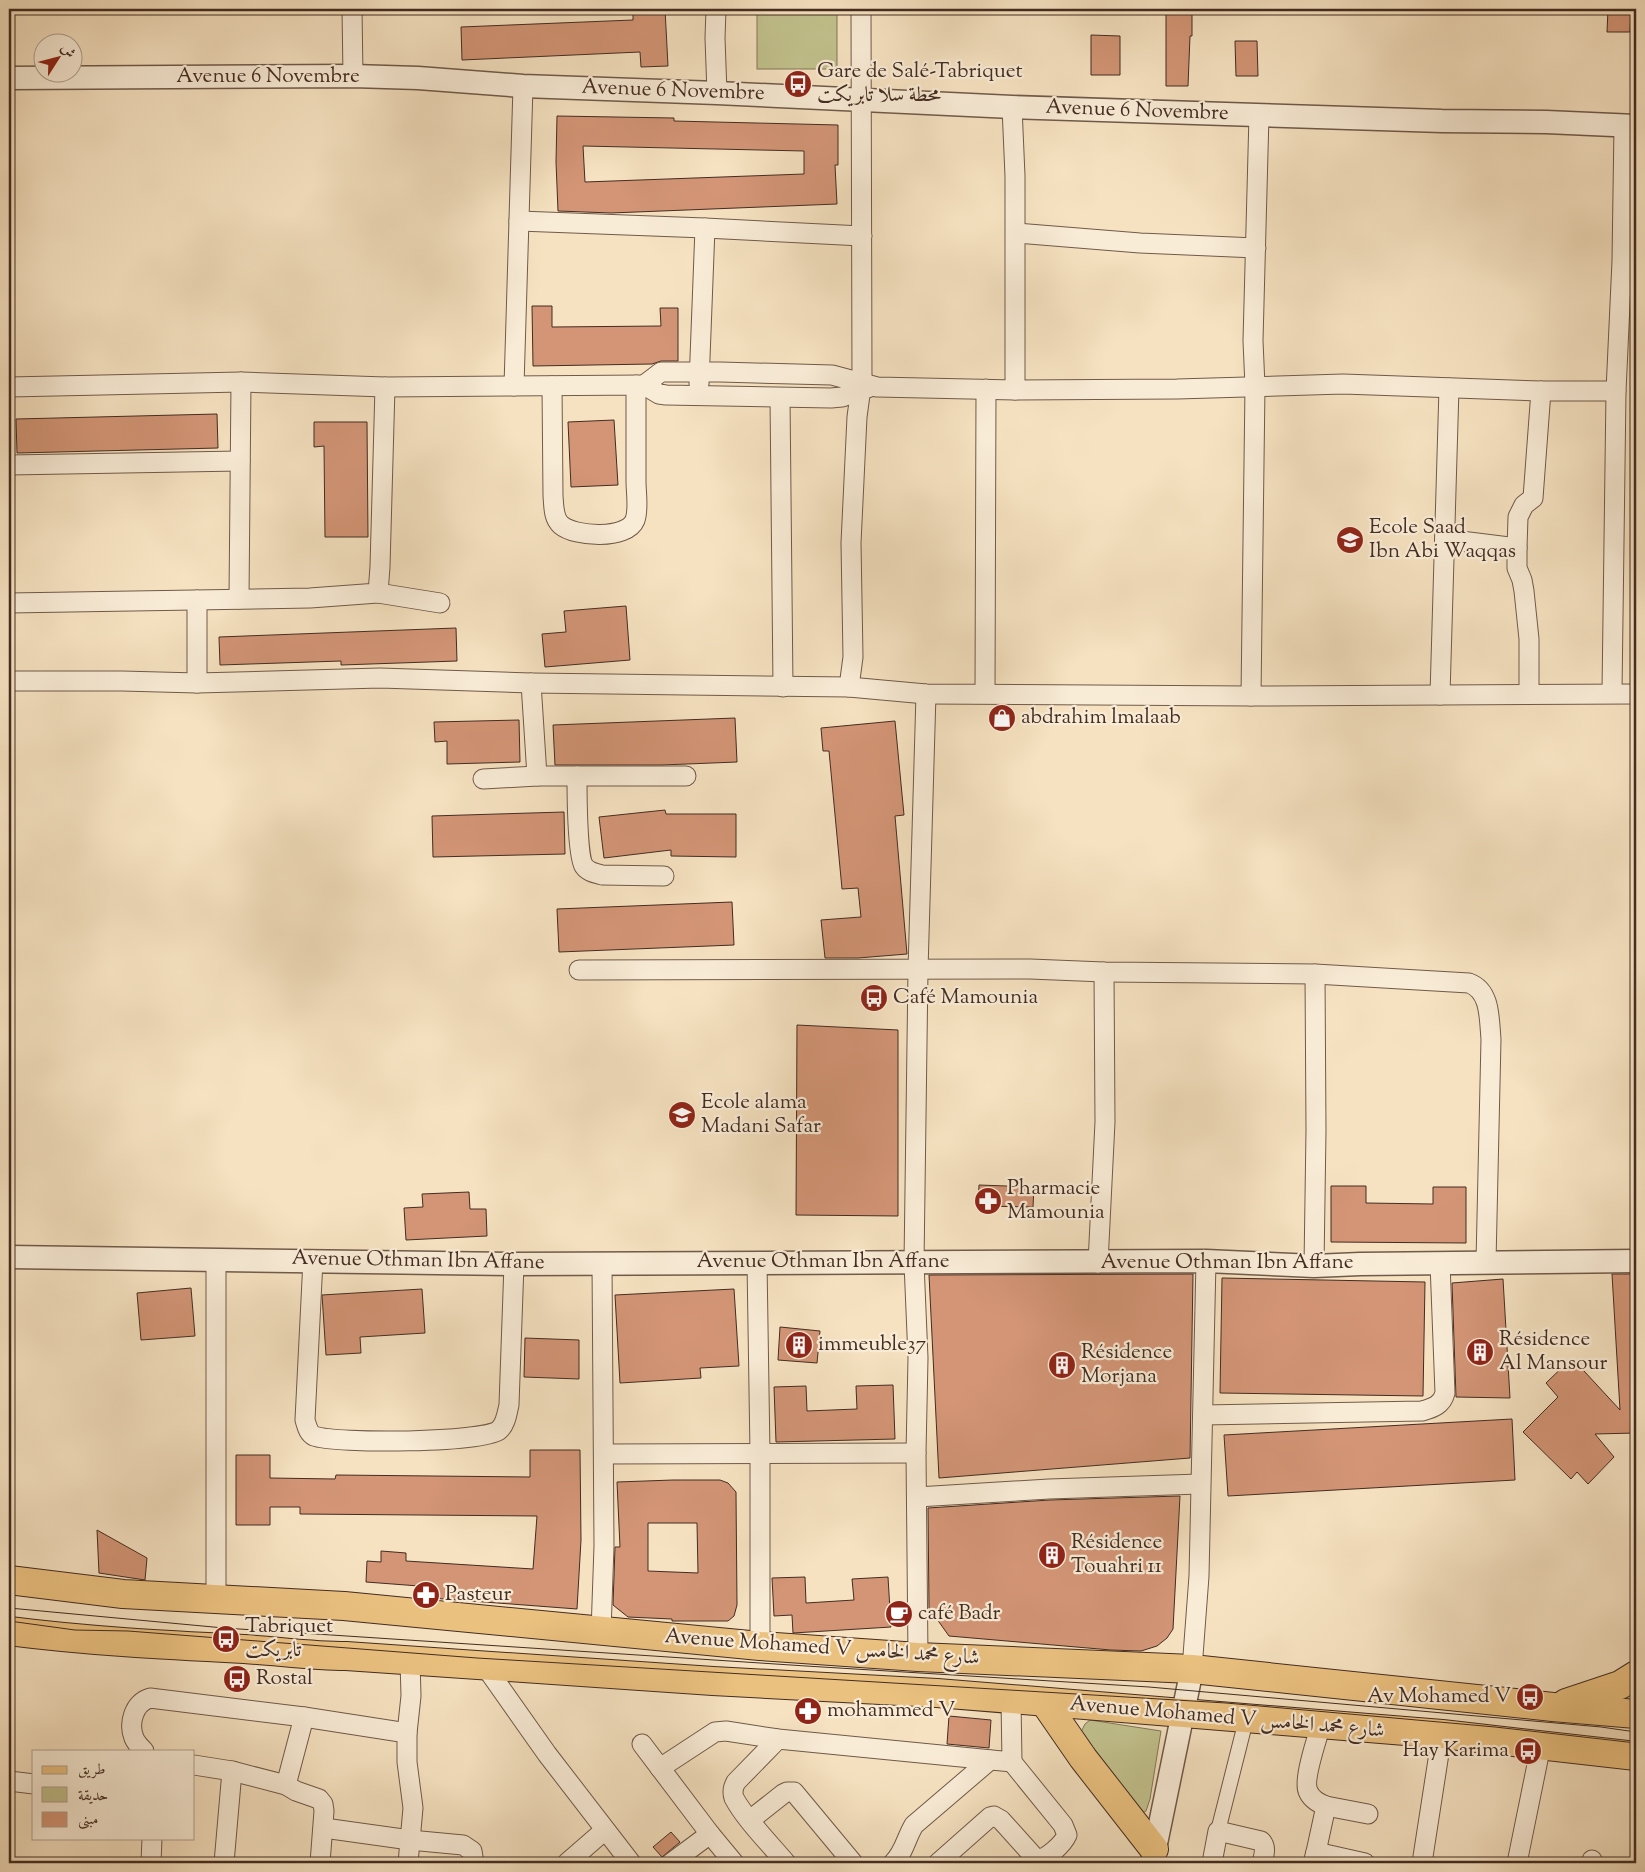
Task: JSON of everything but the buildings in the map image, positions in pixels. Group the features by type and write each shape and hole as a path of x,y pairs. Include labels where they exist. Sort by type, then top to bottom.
{"main road":[{"name":"Avenue Mohamed V شارع محمد الخامس","path":"9,1580 123,1594 344,1606 760,1646 918,1657 1192,1670 1636,1714"},
{"name":"Avenue Mohamed V شارع محمد الخامس","path":"9,1631 122,1642 722,1682 937,1693 1246,1720 1442,1734 1636,1756"},
{"path":"1553,1707 1620,1684 1636,1675"},
{"path":"1044,1703 1153,1856"}],"street":[{"path":"352,9 353,76"},
{"path":"716,9 717,93"},
{"path":"849,687 853,657 852,533 857,417 864,387 861,9"},
{"name":"Avenue 6 Novembre","path":"9,78 353,76 418,78 524,86 862,99 1012,107 1630,125"},
{"path":"514,386 524,86"},
{"path":"1012,107 1016,233 1015,390"},
{"path":"1251,696 1254,341 1259,115"},
{"path":"1612,692 1616,391 1630,125"},
{"path":"520,221 862,236"},
{"path":"698,395 706,228"},
{"path":"1016,233 1140,243 1256,248"},
{"path":"640,385 661,372 700,372 821,374 840,376 864,387 1015,390 1343,384 1541,391 1616,391"},
{"path":"9,387 241,382 385,387 640,385 659,394 666,395 780,398 842,397 864,387"},
{"path":"239,600 241,382"},
{"path":"552,386 554,513 560,524 570,530 605,534 626,530 635,520 640,385"},
{"path":"378,593 385,387"},
{"path":"1440,695 1449,388"},
{"path":"986,389 986,694"},
{"path":"1529,694 1529,639 1524,591 1517,568 1518,518 1524,506 1533,498 1541,391"},
{"path":"780,398 783,687"},
{"path":"9,465 240,462"},
{"path":"1445,539 1517,548"},
{"path":"9,603 239,600 310,598 378,593 440,603"},
{"path":"197,600 197,683"},
{"path":"9,681 197,683 380,678 531,683 849,687 926,694 1251,696 1612,692 1636,694"},
{"path":"531,683 537,776"},
{"path":"918,1657 916,1453 918,1358 914,1263 918,970 926,694"},
{"path":"483,779 537,776 686,776"},
{"path":"577,776 580,853 584,866 592,872 602,875 664,876"},
{"path":"579,970 745,968 1030,969 1104,972 1314,974 1476,986 1487,1003 1490,1039 1486,1262"},
{"path":"1098,1263 1105,1122 1104,972"},
{"path":"1314,974 1316,1130 1314,1266"},
{"name":"Avenue Othman Ibn Affane","path":"9,1257 514,1264 756,1262 1098,1263 1206,1261 1314,1266 1636,1261"},
{"path":"216,1259 216,1598"},
{"path":"313,1260 305,1420 308,1431 316,1436 349,1441 475,1436 492,1433 501,1428 509,1405 514,1264"},
{"path":"1153,1856 1192,1670 1199,1576 1206,1261"},
{"path":"756,1262 760,1452 760,1646"},
{"path":"601,1632 604,1546 602,1263"},
{"path":"1203,1415 1422,1411 1436,1406 1441,1402 1445,1393 1440,1263"},
{"path":"604,1454 916,1453"},
{"path":"917,1497 1049,1489 1200,1484"},
{"path":"408,1863 413,1808 407,1762 406,1733 411,1696 410,1661"},
{"path":"485,1666 547,1754 631,1863"},
{"path":"143,1750 133,1736 132,1718 140,1704 150,1698 304,1717 406,1733"},
{"path":"938,1863 990,1817 994,1816 1001,1820 1037,1860 1043,1859 1067,1835 1063,1825 1012,1762 1011,1700"},
{"path":"286,1785 304,1717"},
{"path":"1212,1863 1218,1831 1246,1720"},
{"path":"1321,1725 1306,1784 1312,1797 1326,1806 1368,1814"},
{"path":"660,1768 719,1731 778,1739 1012,1762"},
{"path":"1422,1863 1442,1734"},
{"path":"778,1739 733,1787 734,1798 786,1863"},
{"path":"642,1744 734,1863"},
{"path":"1517,1863 1542,1745"},
{"path":"900,1861 906,1838 914,1825 990,1760"},
{"path":"195,1765 286,1785 321,1801 324,1807 324,1828 320,1863"},
{"path":"224,1863 232,1772"},
{"path":"9,1781 32,1784"},
{"path":"750,1820 783,1794 794,1792 853,1863"},
{"path":"1326,1806 1314,1858 1365,1863"},
{"path":"324,1828 463,1845 472,1851 474,1863"},
{"path":"567,1863 605,1830"},
{"path":"1218,1831 1260,1841 1265,1852 1262,1863"},
{"path":"671,1863 710,1834"},
{"path":"151,1863 152,1840"}],"green space":[{"path":"757,9 837,9 837,69 757,69"},
{"path":"1090,1720 1161,1731 1150,1799 1146,1811 1142,1813 1135,1811 1081,1732 1085,1724"}],"tram line":[{"path":"9,1608 224,1628 1149,1687 1601,1727 1636,1732"},
{"path":"9,1621 75,1630 128,1631 477,1658 1226,1703 1495,1727 1636,1743"}],"place":[{"name":"Gare de Salé-Tabriquet محطة سلا تابريكت","path":"798,84"},
{"name":"Ecole Saad Ibn Abi Waqqas","path":"1350,540"},
{"name":"abdrahim lmalaab","path":"1002,718"},
{"name":"Café Mamounia","path":"874,998"},
{"name":"Ecole alama Madani Safar","path":"682,1115"},
{"name":"Pharmacie Mamounia","path":"988,1201"},
{"name":"immeuble37","path":"799,1345"},
{"name":"Résidence Al Mansour","path":"1480,1352"},
{"name":"Résidence Morjana","path":"1062,1365"},
{"name":"Résidence Touahri 11","path":"1052,1555"},
{"name":"Pasteur","path":"426,1595"},
{"name":"café Badr","path":"899,1614"},
{"name":"Tabriquet تابريكت","path":"226,1639"},
{"name":"Rostal","path":"237,1679"},
{"name":"Av Mohamed V","path":"1530,1697"},
{"name":"mohammed V","path":"808,1711"},
{"name":"Hay Karima","path":"1528,1751"}]}
